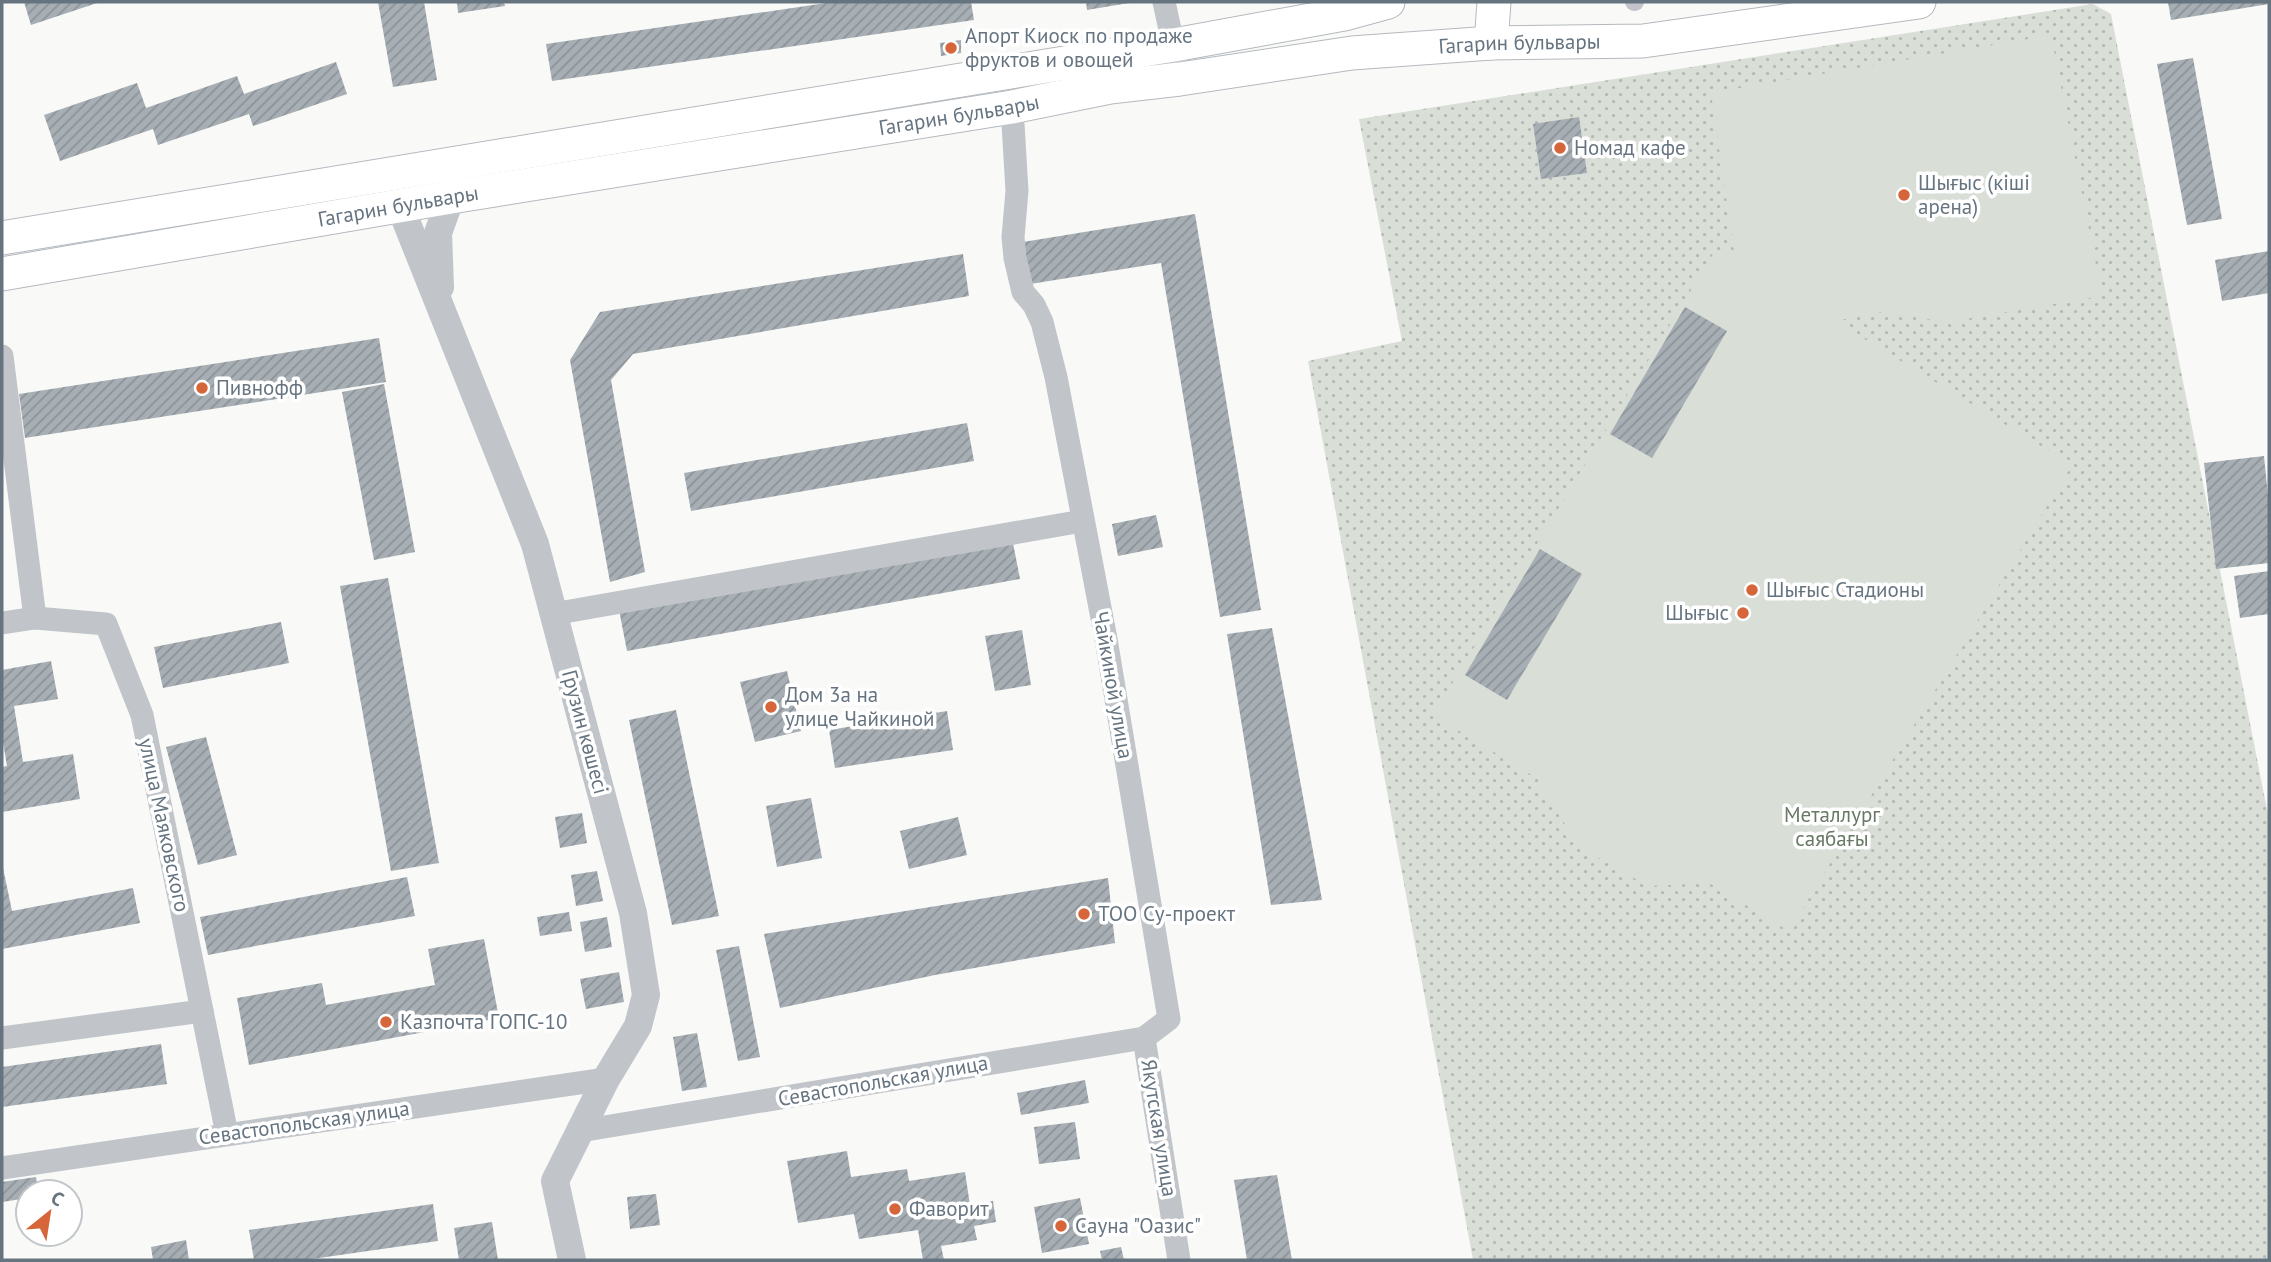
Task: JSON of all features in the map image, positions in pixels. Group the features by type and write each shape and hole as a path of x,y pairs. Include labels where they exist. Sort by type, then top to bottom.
{"main road":[{"name":"Гагарин бульвары","path":"2,238 1174,45 1344,13 1388,2"},
{"path":"1491,43 1494,2"},
{"name":"Гагарин бульвары","path":"2,274 451,197 1012,107 1110,87 1352,53 1491,43 1643,41 1919,2"},
{"path":"390,175 400,206"}],"street":[{"path":"1164,2 1180,79"},
{"name":"Чайкиной улица","path":"1012,107 1017,191 1013,237 1015,258 1023,292 1034,305 1042,322 1056,377 1106,639 1169,1019 1144,1038"},
{"path":"441,307 438,233 451,197"},
{"name":"Грузин көшесі","path":"400,206 535,544 633,913 646,995 638,1026 606,1079 555,1181 572,1260"},
{"path":"2,356 35,618"},
{"path":"554,614 1082,521"},
{"name":"улица Маяковского","path":"2,623 35,618 106,624 142,715 227,1134"},
{"path":"2,1038 202,1011"},
{"name":"Севастопольская улица","path":"580,1132 1144,1038"},
{"name":"Якутская улица","path":"1144,1038 1180,1260"},
{"name":"Севастопольская улица","path":"2,1168 606,1079"}],"green space":[{"name":"Металлург саябағы","path":"2093,4 2111,14 2269,820 2269,1260 1473,1260 1308,361 1402,341 1359,119"},
{"name":"Шығыс","path":"2051,35 2102,296 1947,322 1882,312 1835,321 2072,465 1789,931 1709,883 1648,886 1581,848 1541,788 1538,779 1433,715 1716,249 1735,259 1711,93"}],"building":[{"path":"24,2 100,2 31,25"},
{"path":"378,2 424,2 437,80 393,87"},
{"path":"457,2 504,2 505,6 458,13"},
{"path":"833,2 971,2 974,20 552,81 546,44"},
{"path":"1086,2 1129,2 1129,3 1087,10"},
{"path":"2168,2 2269,2 2269,4 2171,20"},
{"name":"Апорт Киоск по продаже фруктов и овощей","path":"961,40 961,53 941,56 940,43"},
{"path":"2193,58 2222,219 2187,225 2157,64"},
{"path":"336,62 347,94 253,126 249,114 158,145 153,129 60,161 44,115 137,83 146,108 237,76 244,94"},
{"name":"Номад кафе","path":"1579,117 1587,173 1541,179 1533,124"},
{"path":"1195,214 1261,610 1220,617 1161,263 1024,285 1017,243"},
{"path":"2269,251 2269,293 2222,301 2215,260"},
{"path":"963,254 969,296 633,354 611,380 645,572 610,582 570,360 600,312"},
{"path":"1685,307 1727,331 1652,458 1610,434"},
{"name":"Пивнофф","path":"379,338 386,382 25,438 19,394"},
{"path":"384,384 415,552 374,560 342,392"},
{"path":"967,423 974,461 691,511 684,473"},
{"path":"2264,456 2269,506 2269,563 2216,569 2204,463"},
{"path":"1156,515 1163,547 1118,556 1112,524"},
{"path":"1012,538 1020,579 627,651 619,610"},
{"path":"1540,549 1582,574 1507,700 1465,675"},
{"path":"2269,571 2269,614 2240,618 2234,576"},
{"path":"388,578 439,863 391,871 340,586"},
{"path":"281,622 289,663 163,688 154,647"},
{"path":"1272,628 1322,900 1271,905 1227,634"},
{"path":"1022,630 1031,685 995,691 985,636"},
{"path":"51,661 58,699 14,706 23,762 73,754 80,799 2,812 2,767 7,766 2,736 2,670"},
{"name":"Дом 3а на улице Чайкиной","path":"787,671 801,731 755,742 740,682"},
{"path":"676,710 719,916 672,925 629,720"},
{"path":"947,711 953,750 835,768 829,730"},
{"path":"206,737 237,855 198,865 166,747"},
{"path":"811,798 822,858 777,867 766,806"},
{"path":"582,813 587,843 560,848 555,817"},
{"path":"958,817 967,855 909,869 900,831"},
{"path":"2,863 12,911 133,888 140,923 2,949"},
{"path":"597,871 603,901 576,906 571,875"},
{"path":"407,877 415,916 208,955 200,917"},
{"path":"1108,878 1115,943 935,975 780,1008 764,934"},
{"path":"569,912 572,931 540,936 537,917"},
{"path":"607,917 612,947 585,952 580,922"},
{"path":"484,939 499,1018 249,1065 237,998 322,983 326,1005 435,985 428,949"},
{"path":"739,946 760,1057 738,1061 716,950"},
{"path":"619,972 624,1002 586,1009 580,979"},
{"path":"697,1033 707,1087 682,1091 673,1037"},
{"path":"161,1044 167,1084 2,1107 2,1067"},
{"path":"1085,1080 1089,1103 1021,1115 1017,1093"},
{"path":"1075,1122 1080,1159 1039,1164 1034,1127"},
{"name":"Фаворит","path":"847,1151 851,1177 907,1169 909,1181 965,1172 970,1205 993,1201 996,1222 974,1226 977,1240 941,1246 944,1260 923,1260 918,1230 859,1239 854,1214 798,1223 787,1161"},
{"path":"1277,1175 1292,1260 1247,1260 1234,1180"},
{"path":"14,1180 14,1200 2,1202 2,1182"},
{"path":"656,1194 660,1225 630,1229 627,1197"},
{"name":"Сауна \"Оазис\"","path":"1080,1198 1089,1244 1042,1253 1034,1207"},
{"path":"433,1204 438,1241 305,1260 254,1260 249,1230"},
{"path":"492,1222 498,1260 459,1260 454,1228"},
{"path":"186,1240 189,1260 153,1260 151,1247"},
{"path":"1121,1247 1124,1260 1102,1260 1100,1251"}],"place":[{"name":"Апорт Киоск по продаже фруктов и овощей","path":"951,48"},
{"name":"Номад кафе","path":"1560,148"},
{"name":"Шығыс (кіші арена)","path":"1904,195"},
{"name":"Пивнофф","path":"202,388"},
{"name":"Шығыс Стадионы","path":"1752,590"},
{"name":"Шығыс","path":"1743,613"},
{"name":"Дом 3а на улице Чайкиной","path":"771,707"},
{"name":"ТОО Су-проект","path":"1084,914"},
{"name":"Казпочта ГОПС-10","path":"386,1022"},
{"name":"Фаворит","path":"895,1209"},
{"name":"Сауна \"Оазис\"","path":"1061,1226"}]}
